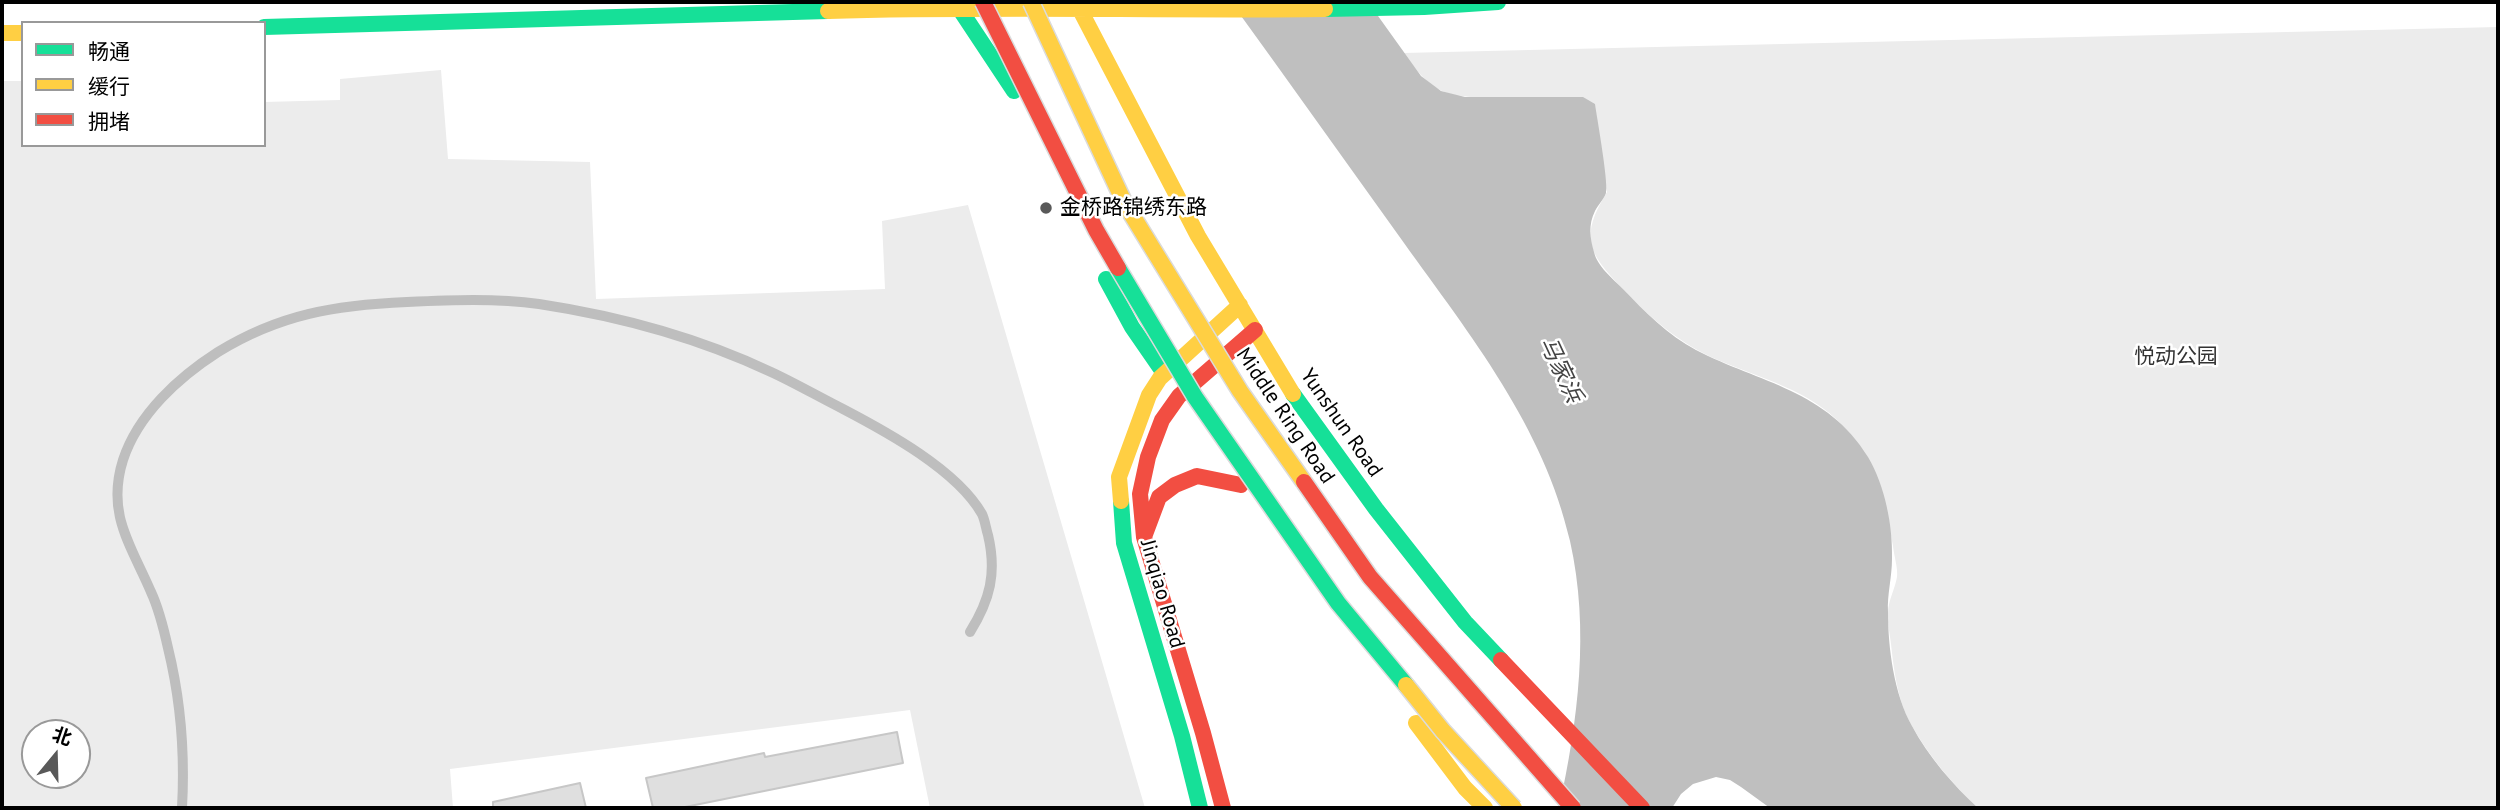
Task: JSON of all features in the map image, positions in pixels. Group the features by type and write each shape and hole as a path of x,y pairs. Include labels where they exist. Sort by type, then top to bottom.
{"main road":[{"path":"983,2 1096,230 1195,397 1338,603 1443,731 1514,808"},
{"name":"Middle Ring Road","path":"1031,2 1124,202 1240,391 1370,577 1573,808"},
{"path":"266,27 956,5 1179,10 1424,7 1497,2"},
{"path":"956,5 1014,91 1064,198 1132,327 1289,554 1465,788 1485,808"},
{"name":"Yunshun Road","path":"1078,6 1198,236 1297,400 1465,622 1642,808"},
{"path":"2,33 21,33"},
{"name":"Jinqiao Road","path":"1200,808 1182,736 1124,543 1119,477 1149,395 1164,373 1240,305"},
{"name":"Jinqiao Road","path":"1223,808 1144,537 1140,494 1148,457 1163,420 1179,396 1255,330"},
{"path":"1144,537 1159,497 1175,485 1197,476 1241,485"}],"lane":[{"path":"182,808 182,734 178,691 168,645 152,594 128,546 119,520 117,487 123,459 134,436 160,400 194,367 236,341 298,315 352,305 456,300 536,304 606,317 702,344 770,372 897,438 955,481 983,515 993,557 990,586 982,613 970,632"}],"green space":[{"name":"悦动公园","path":"2498,27 2498,808 1978,808 1934,759 1903,707 1895,676 1888,621 1889,604 1897,577 1893,546 1877,482 1854,439 1830,414 1801,394 1704,354 1678,338 1643,310 1601,264 1591,243 1591,232 1598,207 1607,192 1583,97 1490,98 1454,95 1430,84 1403,53"},
{"path":"441,70 448,159 590,162 596,299 885,289 882,221 968,205 1145,808 930,808 910,710 450,769 453,808 2,808 2,81 21,81 21,147 266,147 266,102 340,100 340,79"}],"water":[{"name":"马家浜","path":"1231,2 1368,2 1421,76 1441,91 1465,97 1583,97 1595,104 1606,187 1606,193 1596,209 1591,226 1598,262 1640,306 1676,337 1696,350 1812,402 1833,417 1868,457 1883,493 1891,533 1888,626 1893,670 1901,700 1912,726 1933,759 1978,808 1770,808 1730,780 1716,777 1693,784 1681,794 1672,808 1559,808 1576,709 1579,608 1570,541 1558,499 1542,459 1502,384 1479,348"}],"building":[{"path":"897,732 903,763 680,808 653,808 646,778 764,753 765,757"},
{"path":"580,783 586,808 493,808 493,802"}],"traffic: fast":[{"path":"955,2 1014,91"},
{"path":"1325,9 1498,2"},
{"path":"266,27 828,11"},
{"path":"1118,268 1195,397 1338,603 1406,685"},
{"path":"1106,279 1132,327 1161,369"},
{"path":"1293,394 1376,509 1465,622 1501,660"},
{"path":"1121,501 1124,543 1182,736 1200,808"}],"traffic: slow":[{"path":"1031,2 1124,202 1240,391 1304,482"},
{"path":"1076,2 1198,236 1293,394"},
{"path":"828,11 1325,9"},
{"path":"2,33 21,33"},
{"path":"1121,501 1119,477 1149,395 1160,378 1240,305"},
{"path":"1406,685 1443,731 1514,808"},
{"path":"1416,723 1465,788 1485,808"}],"traffic: jam":[{"path":"983,2 1096,230 1118,268"},
{"path":"1223,808 1144,537 1140,494 1148,457 1162,420 1179,396 1255,330"},
{"path":"1144,537 1159,497 1175,485 1197,476 1241,485"},
{"path":"1304,482 1370,577 1573,808"},
{"path":"1501,660 1642,808"}],"place":[{"name":"金桥路锦绣东路","path":"1046,208"}]}
